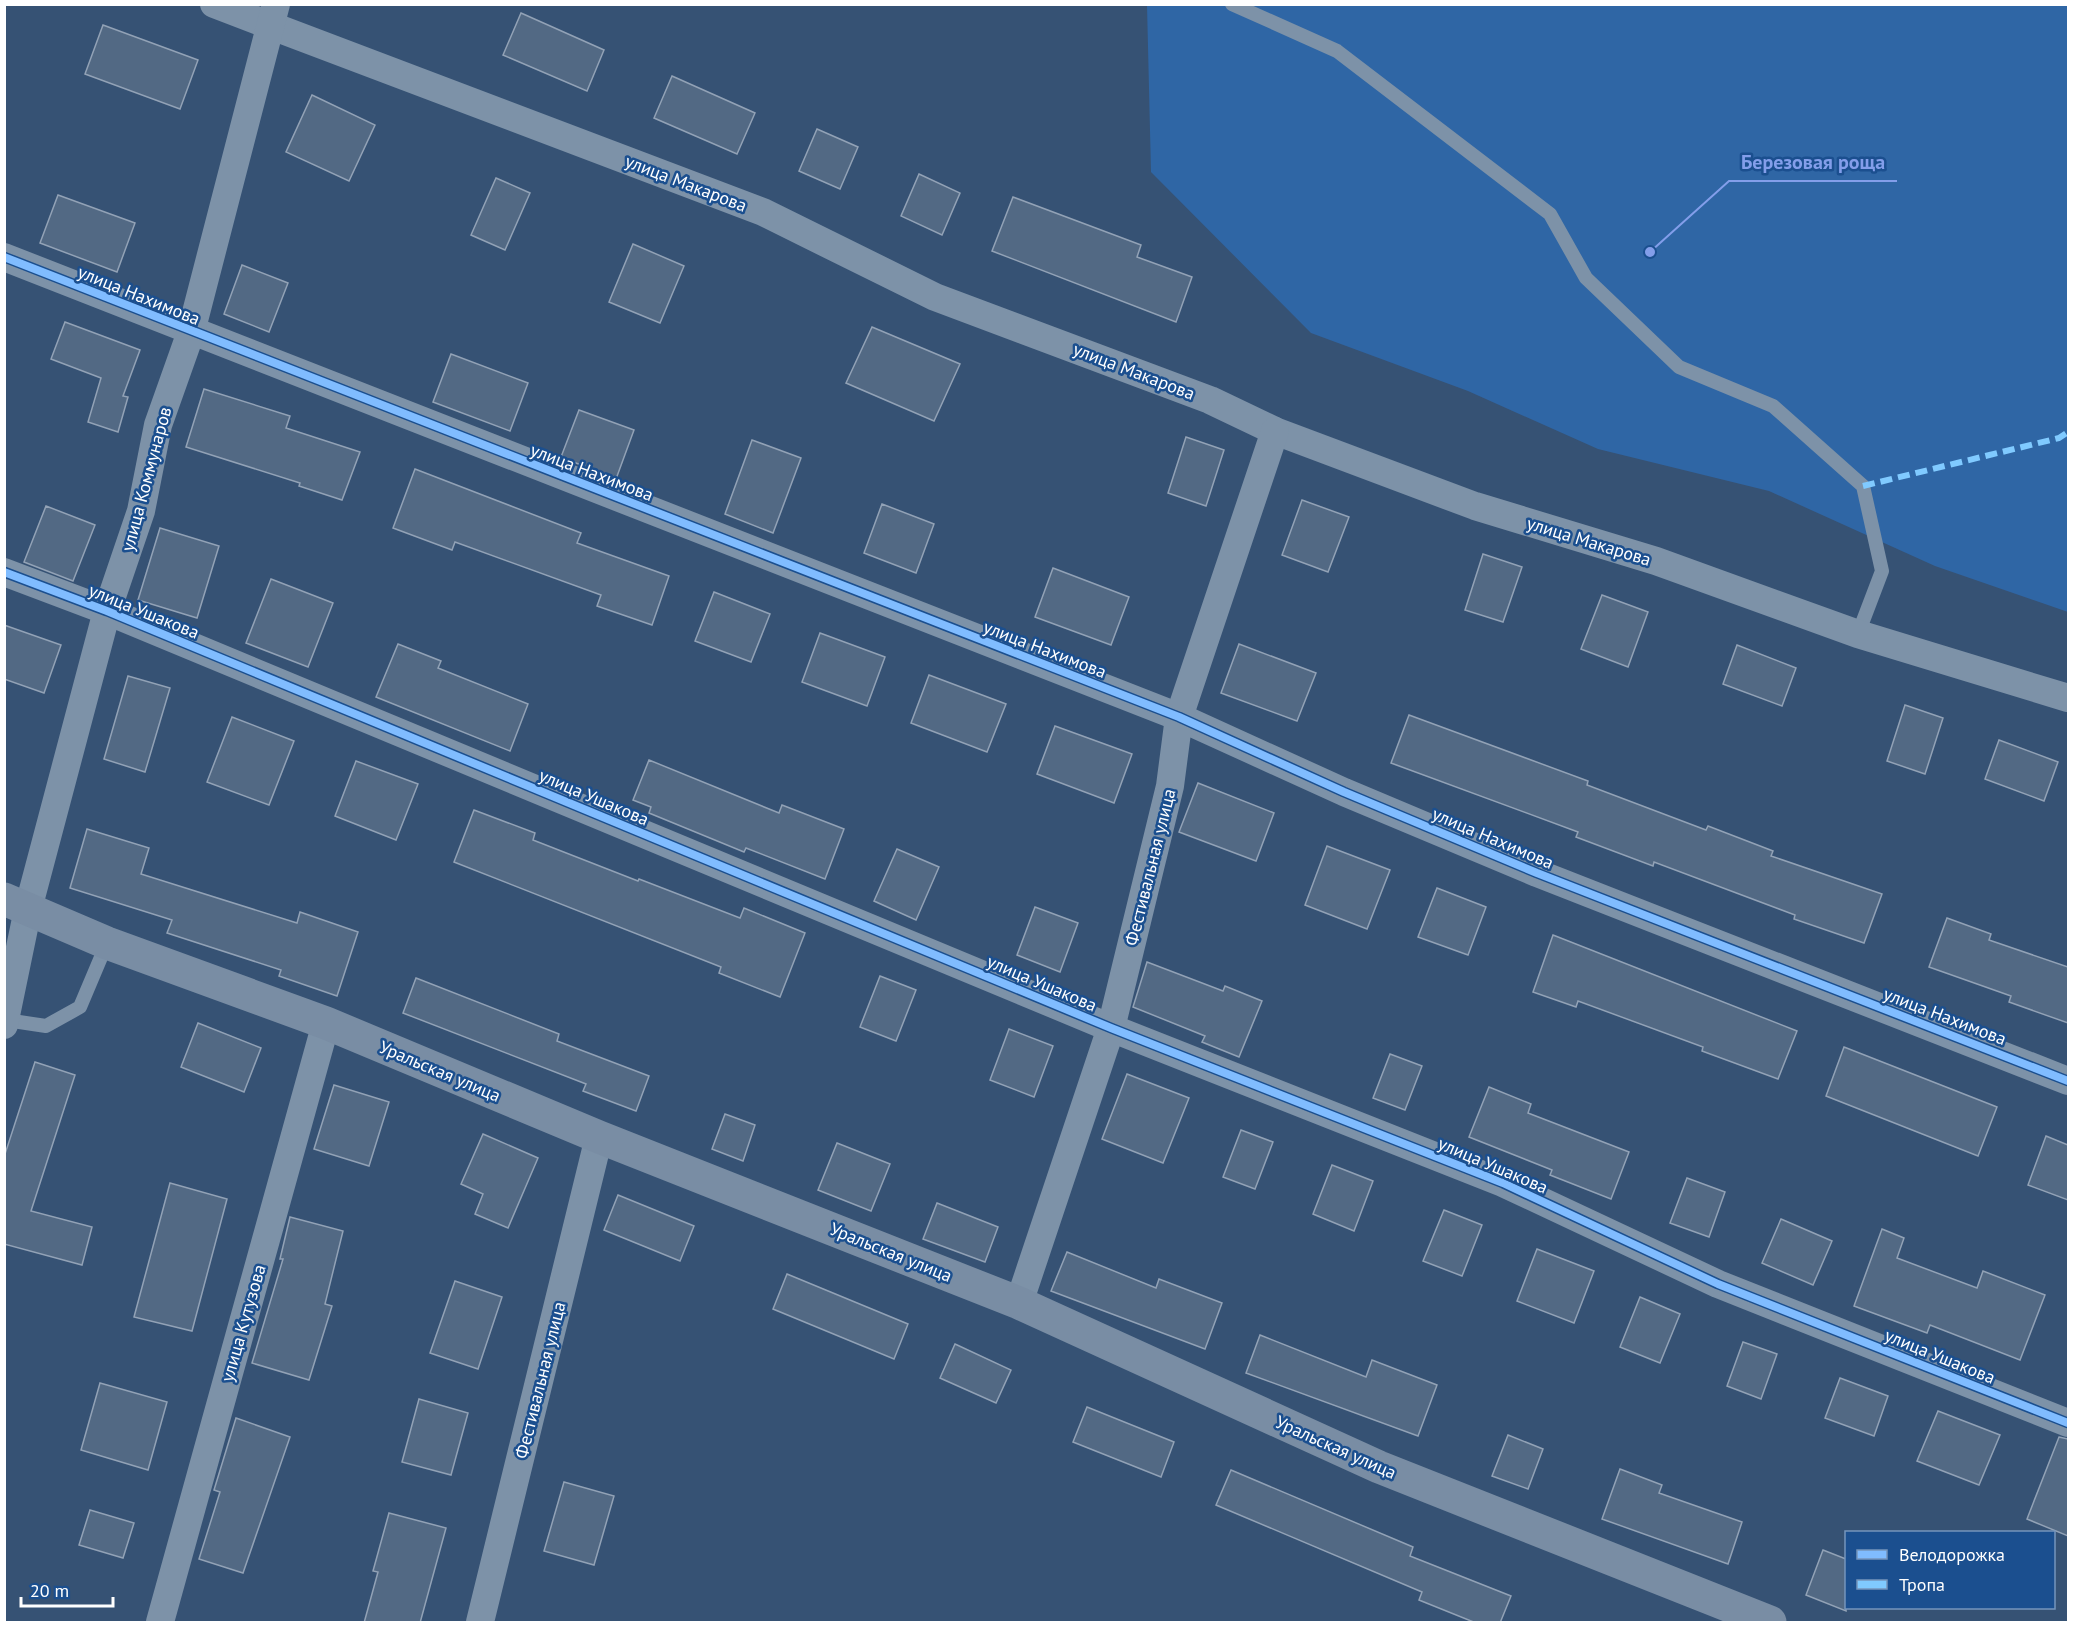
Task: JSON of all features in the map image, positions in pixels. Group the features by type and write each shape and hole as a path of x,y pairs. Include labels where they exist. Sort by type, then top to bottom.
{"street":[{"name":"улица Макарова","path":"214,4 273,16 763,212 935,297 1210,400 1275,431 1475,506 1656,561 1858,634 2068,698"},
{"name":"улица Коммунаров","path":"5,1022 16,904 107,611 141,511 158,425 191,332 273,16"},
{"name":"улица Нахимова","path":"4,258 1179,717 1344,792 1537,873 2068,1081"},
{"name":"Фестивальная улица","path":"1019,1303 1111,1028 1170,786 1179,717 1275,431"},
{"name":"улица Ушакова","path":"4,572 107,611 1111,1028 1503,1183 1718,1284 2068,1423"},
{"name":"Уральская улица","path":"16,904 107,943 326,1023 599,1137 1019,1303 1379,1467 1770,1623"},
{"name":"улица Кутузова","path":"160,1623 326,1023"},
{"name":"Фестивальная улица","path":"480,1623 599,1137"}],"lane":[{"path":"1232,4 1337,51 1550,214 1587,278 1679,367 1773,406 1863,486 1882,571 1858,634"},
{"path":"5,1022 46,1026 81,1007 107,943"}],"shaded area":[{"path":"1147,5 2068,5 2068,612 1935,566 1769,491 1598,449 1468,391 1311,333 1151,172"}],"building":[{"path":"521,13 604,50 587,91 503,55"},
{"path":"103,25 198,60 180,109 85,74"},
{"path":"672,76 755,113 737,154 654,118"},
{"path":"312,95 375,125 349,181 286,152"},
{"path":"817,129 858,147 840,189 799,171"},
{"path":"919,174 960,193 942,235 901,216"},
{"path":"496,178 530,193 505,250 471,235"},
{"path":"58,195 135,223 117,272 40,243"},
{"path":"1013,197 1141,245 1137,257 1192,277 1176,322 992,251"},
{"path":"633,244 684,266 660,323 609,302"},
{"path":"242,265 288,283 269,332 224,314"},
{"path":"65,322 140,350 123,396 128,397 118,432 88,422 101,378 51,359"},
{"path":"872,327 960,364 934,421 846,383"},
{"path":"451,354 528,383 510,431 433,402"},
{"path":"204,389 290,416 286,428 360,452 342,500 299,486 300,483 186,447"},
{"path":"579,410 634,430 616,479 561,457"},
{"path":"1186,437 1224,450 1206,506 1168,493"},
{"path":"752,440 801,458 773,533 725,514"},
{"path":"415,469 581,533 577,543 669,576 652,625 597,606 601,595 455,542 452,550 393,528"},
{"path":"1302,500 1349,517 1328,572 1282,555"},
{"path":"882,504 934,524 916,573 864,553"},
{"path":"46,506 95,525 73,581 24,562"},
{"path":"160,528 219,546 197,618 138,600"},
{"path":"1483,554 1522,567 1503,622 1465,610"},
{"path":"1053,568 1129,597 1111,645 1035,617"},
{"path":"271,579 333,603 308,667 246,643"},
{"path":"714,592 770,614 751,662 695,641"},
{"path":"1602,595 1648,612 1628,667 1581,649"},
{"path":"4,625 61,645 44,693 4,679"},
{"path":"820,633 885,657 867,706 802,682"},
{"path":"398,644 441,661 438,668 528,704 510,751 376,697"},
{"path":"1239,644 1316,673 1297,721 1221,693"},
{"path":"1737,645 1796,668 1782,706 1723,684"},
{"path":"929,675 1006,704 987,752 911,723"},
{"path":"128,676 170,688 145,772 104,759"},
{"path":"1905,705 1943,718 1925,774 1887,761"},
{"path":"1409,715 1588,781 1587,785 1706,830 1708,826 1773,851 1771,856 1882,894 1864,943 1794,919 1795,915 1654,862 1653,866 1576,837 1578,832 1391,763"},
{"path":"232,717 294,741 269,805 207,782"},
{"path":"1055,726 1132,754 1114,803 1037,774"},
{"path":"1999,740 2058,762 2044,801 1985,779"},
{"path":"649,760 779,813 782,805 844,829 825,879 746,848 744,852 649,813 651,807 633,800"},
{"path":"356,761 418,784 396,840 335,816"},
{"path":"1198,783 1274,813 1256,861 1179,832"},
{"path":"474,810 535,833 533,840 638,881 639,879 740,918 744,908 805,933 780,997 719,973 721,967 454,862"},
{"path":"87,829 149,848 141,874 297,923 300,912 358,932 337,996 279,976 281,970 167,933 172,920 70,888"},
{"path":"1327,846 1390,870 1367,929 1305,905"},
{"path":"897,849 939,867 916,920 874,901"},
{"path":"1437,888 1486,907 1468,955 1418,937"},
{"path":"1035,907 1078,923 1060,972 1017,955"},
{"path":"1947,918 1991,934 1989,940 2068,967 2068,1023 2009,1002 2011,996 1929,967"},
{"path":"1553,935 1797,1031 1778,1079 1702,1051 1703,1047 1578,1001 1576,1007 1533,992"},
{"path":"1147,962 1223,991 1225,986 1262,1001 1239,1057 1202,1042 1205,1036 1133,1007"},
{"path":"880,976 916,990 896,1041 860,1027"},
{"path":"416,978 559,1034 557,1041 649,1076 636,1111 583,1091 586,1084 403,1013"},
{"path":"198,1023 261,1048 244,1092 181,1067"},
{"path":"1009,1029 1053,1046 1034,1097 990,1080"},
{"path":"1844,1047 1997,1107 1978,1156 1826,1096"},
{"path":"1390,1054 1422,1066 1405,1110 1373,1098"},
{"path":"35,1062 75,1075 31,1211 92,1227 82,1265 4,1244 4,1157"},
{"path":"1127,1074 1189,1098 1163,1163 1102,1139"},
{"path":"334,1085 389,1102 369,1166 314,1149"},
{"path":"1489,1087 1531,1104 1528,1113 1629,1152 1611,1199 1550,1175 1552,1170 1469,1137"},
{"path":"725,1114 755,1125 743,1161 712,1149"},
{"path":"1241,1130 1273,1142 1255,1189 1223,1177"},
{"path":"483,1134 538,1158 508,1228 475,1214 483,1194 461,1184"},
{"path":"2046,1136 2068,1145 2068,1200 2028,1185"},
{"path":"837,1143 890,1164 871,1211 818,1190"},
{"path":"1332,1165 1373,1181 1354,1231 1313,1214"},
{"path":"1687,1178 1725,1192 1709,1237 1670,1223"},
{"path":"170,1183 227,1199 192,1331 134,1317"},
{"path":"618,1195 694,1226 680,1261 604,1230"},
{"path":"937,1203 998,1227 985,1262 923,1239"},
{"path":"1444,1210 1482,1225 1462,1276 1423,1261"},
{"path":"290,1217 343,1231 325,1304 332,1306 309,1380 252,1363 283,1259 280,1259"},
{"path":"1781,1219 1832,1241 1813,1285 1762,1263"},
{"path":"1882,1229 1904,1238 1897,1258 1977,1288 1983,1271 2045,1295 2020,1360 1930,1325 1927,1333 1854,1306"},
{"path":"1537,1249 1594,1271 1574,1323 1517,1301"},
{"path":"1067,1252 1156,1288 1159,1279 1222,1303 1205,1349 1051,1291"},
{"path":"787,1274 908,1324 894,1359 773,1309"},
{"path":"455,1281 502,1297 478,1369 430,1353"},
{"path":"1640,1297 1680,1314 1660,1363 1620,1347"},
{"path":"1260,1335 1366,1377 1372,1360 1437,1385 1418,1436 1246,1373"},
{"path":"1743,1342 1777,1354 1761,1399 1727,1386"},
{"path":"955,1344 1011,1370 996,1403 940,1378"},
{"path":"1840,1378 1888,1396 1874,1436 1825,1418"},
{"path":"100,1383 167,1402 148,1470 81,1450"},
{"path":"419,1399 468,1413 451,1475 402,1462"},
{"path":"1087,1407 1174,1442 1161,1477 1073,1442"},
{"path":"1938,1411 2000,1435 1979,1485 1917,1461"},
{"path":"236,1418 290,1437 243,1573 199,1559 220,1492 214,1490"},
{"path":"1508,1435 1543,1449 1528,1489 1492,1476"},
{"path":"2059,1437 2068,1439 2068,1536 2027,1519"},
{"path":"1620,1469 1662,1485 1659,1493 1742,1522 1728,1564 1602,1519"},
{"path":"1231,1470 1413,1547 1410,1556 1511,1596 1500,1623 1476,1623 1419,1600 1422,1592 1216,1505"},
{"path":"564,1482 614,1496 594,1565 544,1551"},
{"path":"90,1510 134,1523 123,1558 79,1545"},
{"path":"389,1513 446,1528 420,1623 364,1623 378,1572 373,1571"},
{"path":"1823,1550 1845,1559 1846,1611 1806,1595"}],"marked path":[{"path":"1863,486 2059,438 2068,432"}],"cycle path":[{"path":"4,257 1179,717 1344,792 1537,873 2068,1081"},
{"path":"4,572 107,611 1111,1028 1503,1183 1718,1284 2068,1423"}],"place":[{"name":"Березовая роща","path":"1650,252"}]}
